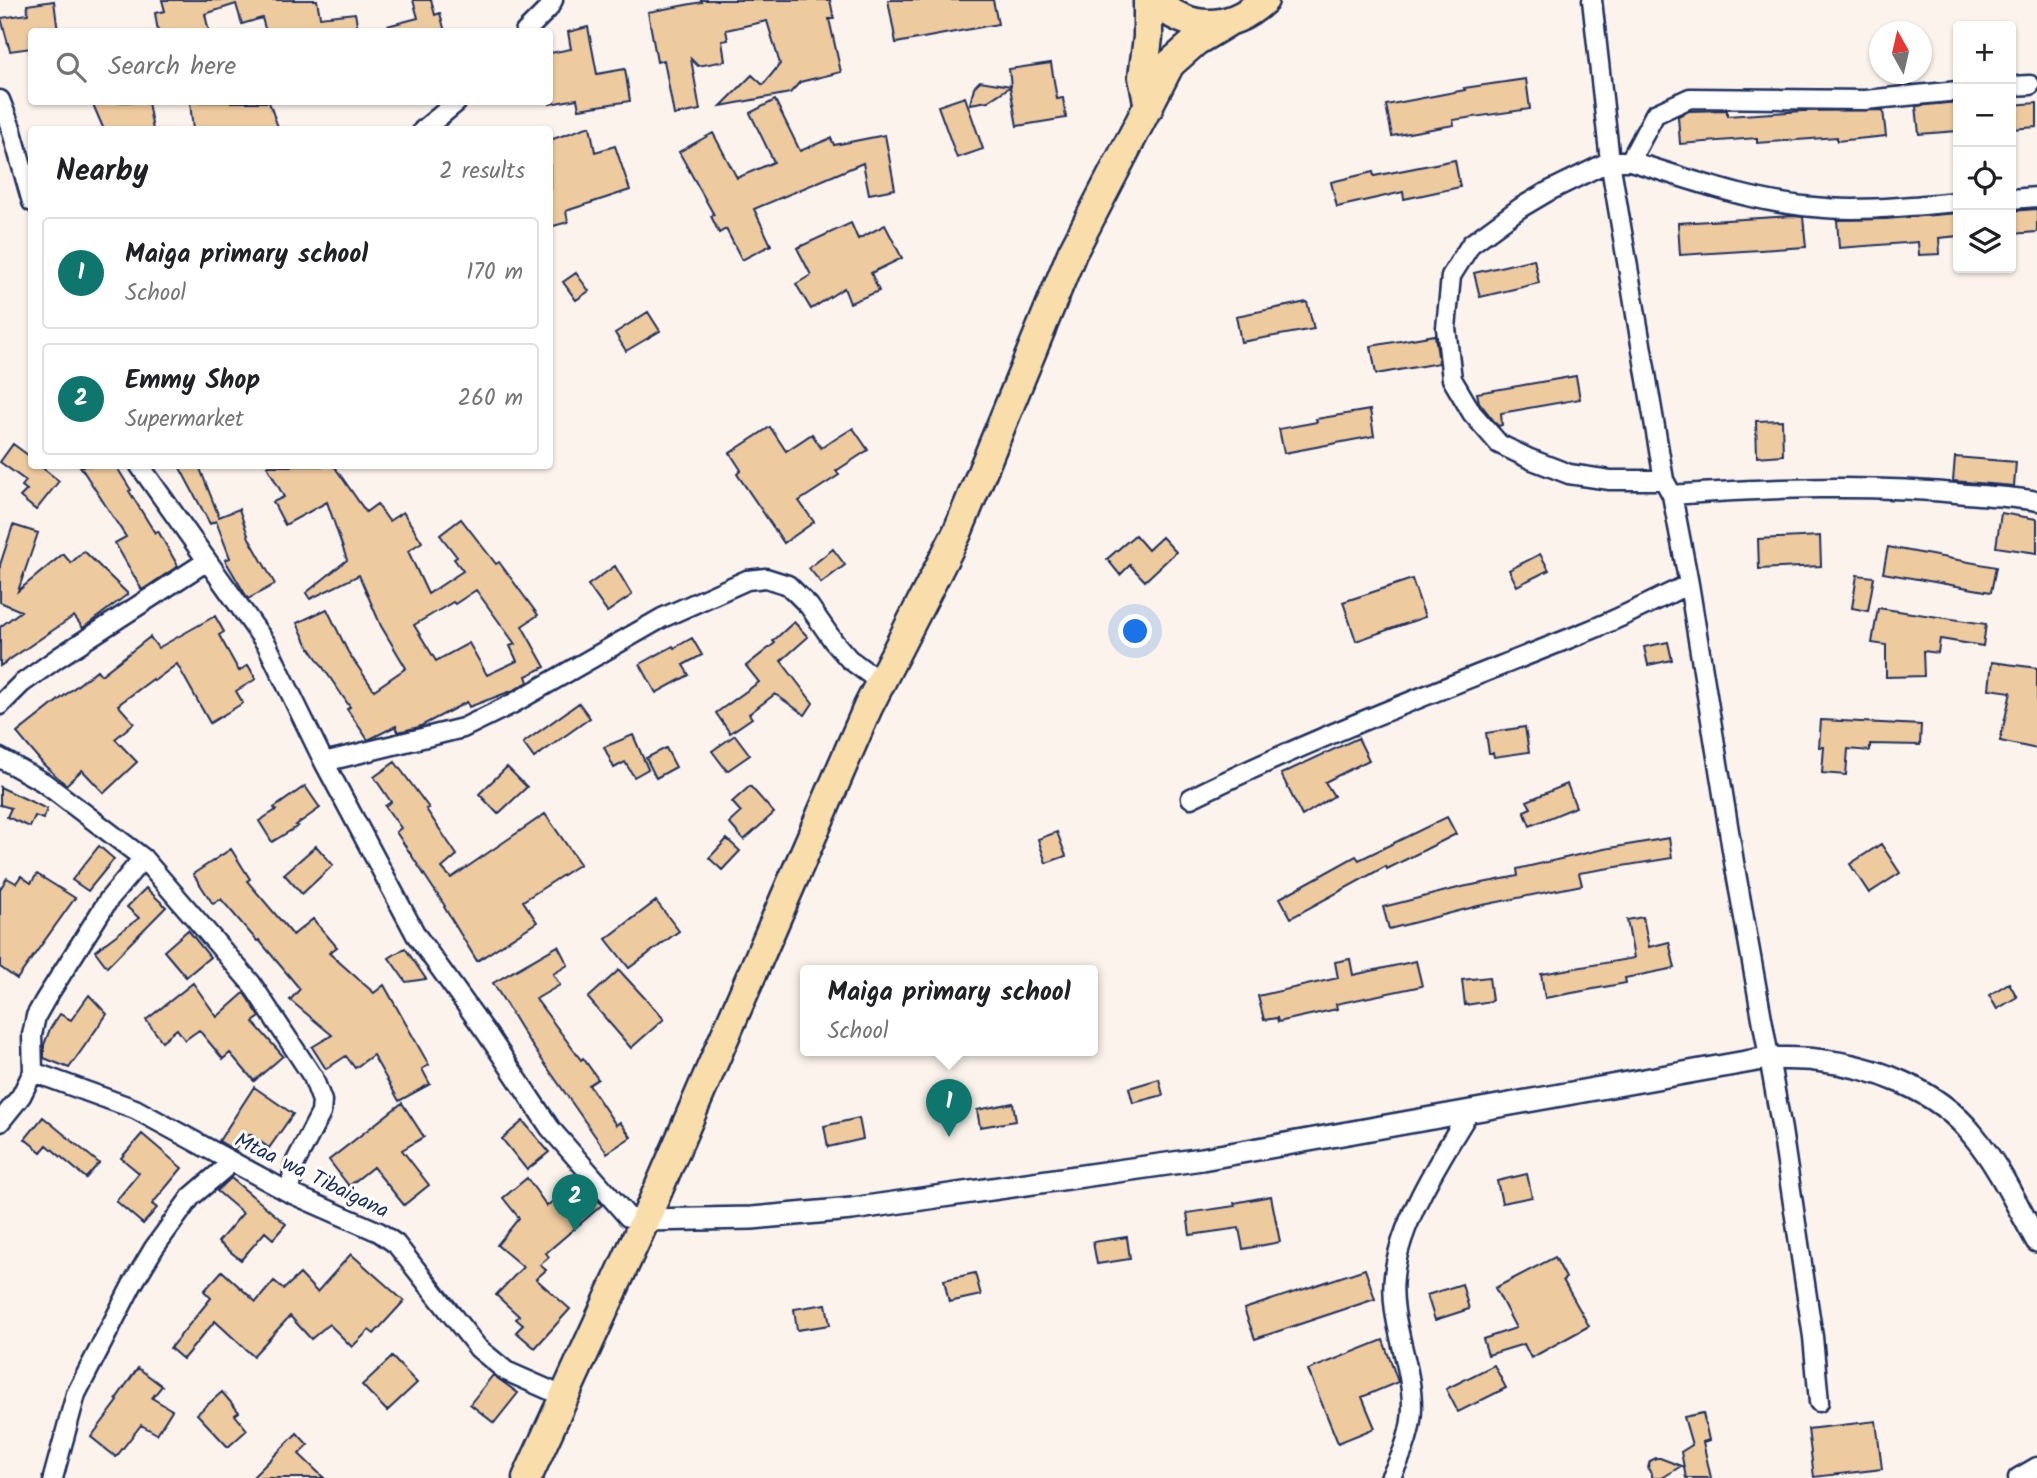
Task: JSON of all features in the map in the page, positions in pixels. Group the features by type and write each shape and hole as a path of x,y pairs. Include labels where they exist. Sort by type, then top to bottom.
{"highway":[{"path":"1148,0 1148,37 1143,76 1149,107"},
{"path":"1154,0 1169,14 1197,24 1226,23"},
{"path":"527,1478 645,1220 880,681 957,533 1072,253 1170,64 1196,41 1226,23 1250,13 1264,0"}],"street":[{"path":"528,28 553,0"},
{"path":"1592,0 1610,161 1668,487 1689,584 1801,1248 1814,1337 1819,1402"},
{"path":"2016,86 2030,85"},
{"path":"1630,161 1655,114 1690,98 1865,100 1953,91"},
{"path":"0,100 28,188"},
{"path":"428,126 453,105"},
{"path":"1953,202 1878,208 1813,208 1762,200 1630,161 1610,161 1529,203 1471,244 1451,276 1446,328 1452,379 1467,406 1499,444 1569,474 1668,487 1919,489 2037,501"},
{"path":"2016,199 2037,197"},
{"path":"142,469 267,645 324,762 416,935 488,1035 550,1128 628,1216 645,1220 752,1218 852,1209 1202,1159 1768,1058 1817,1060 1870,1070 1901,1083 1947,1110 1973,1135 1988,1156 2037,1241"},
{"path":"0,705 21,684 50,663 207,561"},
{"path":"324,762 463,728 512,704 662,618 747,580 766,578 788,585 801,596 849,659 880,681"},
{"path":"1191,798 1261,764 1422,696 1585,632 1689,584"},
{"path":"0,758 43,782 143,858 251,983 318,1088 322,1101 321,1113 294,1164 290,1192"},
{"path":"0,1122 21,1096 33,1072 32,1035 36,1016 109,899 143,858"},
{"name":"Mtaa wa Tibaigana","path":"33,1072 135,1109 290,1192 379,1233 396,1244 478,1348 506,1371 565,1397"},
{"path":"1390,1478 1408,1436 1412,1410 1410,1385 1394,1305 1394,1274 1401,1244 1416,1206 1437,1164 1469,1112"},
{"path":"53,1478 76,1394 132,1285 175,1217 191,1197 232,1162"},
{"path":"2018,1478 2037,1467"}],"building":[{"path":"162,0 317,0 320,17 355,13 358,28 265,28 262,18 242,24 236,4 205,14 208,28 157,28 155,13 165,11"},
{"path":"413,0 431,0 435,15 440,13 444,28 387,28 387,26 418,18"},
{"path":"701,0 830,0 834,19 829,19 841,72 800,82 790,93 721,106 752,75 763,85 780,64 767,21 726,30 728,40 722,41 725,61 698,66 691,59 700,110 674,115 664,60 657,62 648,12 702,2"},
{"path":"888,0 993,0 998,24 896,43"},
{"path":"54,1 57,28 28,28 28,49 10,51 1,18 28,14 27,5"},
{"path":"588,27 597,74 625,69 630,101 579,109 577,99 553,103 553,52 571,49 568,32"},
{"path":"1051,63 1057,99 1063,98 1066,118 1017,126 1010,87 988,101 970,104 974,87 980,81 1011,86 1009,69"},
{"path":"1526,79 1530,109 1453,120 1454,125 1392,136 1386,105 1465,90 1464,88"},
{"path":"965,97 983,149 957,158 938,106"},
{"path":"775,100 800,151 831,138 834,145 885,135 895,189 869,194 863,163 754,209 771,245 742,260 726,229 719,233 711,216 714,215 679,152 713,133 737,178 774,162 750,113"},
{"path":"1953,102 1953,131 1919,134 1916,106"},
{"path":"2037,103 2037,127 2016,129 2016,105"},
{"path":"93,105 149,105 152,126 102,126"},
{"path":"190,105 270,105 278,126 255,125 193,126"},
{"path":"1727,110 1727,116 1883,110 1886,136 1837,141 1837,137 1757,143 1757,138 1680,144 1678,116 1689,111"},
{"path":"590,126 595,152 615,146 630,190 566,211 568,222 553,226 553,139"},
{"path":"1455,160 1460,187 1404,199 1403,192 1337,207 1331,182 1373,172 1374,176"},
{"path":"2037,209 2037,232 2016,234 2016,211"},
{"path":"1953,213 1953,237 1939,238 1940,254 1919,255 1918,242 1839,248 1837,220"},
{"path":"1803,217 1806,247 1680,255 1678,223"},
{"path":"851,223 858,239 885,225 902,258 871,273 879,291 850,303 844,288 811,309 796,284 811,275 797,248"},
{"path":"1534,259 1539,283 1480,297 1474,273"},
{"path":"576,273 589,291 576,300 563,282"},
{"path":"1307,302 1314,329 1241,342 1236,316"},
{"path":"648,312 660,331 626,351 615,333"},
{"path":"1435,335 1439,363 1376,374 1371,346"},
{"path":"1576,376 1580,399 1501,413 1502,425 1498,426 1479,402 1477,393"},
{"path":"1370,410 1374,436 1284,453 1279,429 1317,422 1316,419"},
{"path":"1782,420 1783,455 1757,457 1756,421"},
{"path":"770,427 786,451 812,434 821,448 853,428 868,450 836,471 839,475 799,501 814,522 784,543 737,474 741,470 730,453"},
{"path":"13,444 28,455 28,469 44,469 59,481 36,510 20,497 27,490 22,486 26,481 0,462"},
{"path":"1955,457 2016,462 2014,486 1953,481"},
{"path":"82,469 118,469 155,533 158,531 178,566 142,590 115,543 126,537"},
{"path":"181,469 200,469 219,517 239,509 249,538 275,584 248,599 225,560 230,558 216,521 210,524"},
{"path":"269,469 336,469 366,512 377,504 389,521 403,512 422,542 408,551 428,594 463,571 454,559 457,557 440,535 461,519 496,564 499,562 538,615 522,626 545,667 526,676 528,682 514,690 469,707 467,702 419,727 398,732 396,726 368,740 347,709 350,707 307,644 297,623 327,609 348,652 374,690 406,668 381,626 359,575 310,599 306,593 347,560 327,502 285,525 273,502 284,497","holes":["476,590 515,644 510,646 517,661 487,675 469,643 436,661 414,625"]},
{"path":"2001,513 2037,519 2037,553 1996,547"},
{"path":"13,525 38,533 18,591 63,554 71,563 84,551 128,594 83,628 74,616 0,666 0,627 21,611 0,602 0,565"},
{"path":"1135,535 1148,550 1162,537 1176,552 1145,581 1130,565 1120,575 1107,559"},
{"path":"1820,536 1821,566 1759,569 1758,539"},
{"path":"1888,547 1996,567 1991,592 1883,573"},
{"path":"833,549 845,565 821,583 809,568"},
{"path":"1540,554 1549,570 1517,586 1509,570"},
{"path":"615,566 632,595 607,612 588,585"},
{"path":"1857,575 1874,577 1868,611 1852,608"},
{"path":"1412,579 1425,617 1356,641 1343,602"},
{"path":"1878,608 1986,624 1983,646 1940,639 1938,653 1923,651 1924,676 1886,677 1886,645 1872,643"},
{"path":"215,616 224,632 219,635 239,671 248,665 256,679 236,691 243,703 210,723 177,664 154,681 153,679 118,705 134,723 115,739 137,762 104,793 82,770 66,785 43,764 17,733 97,670 101,675 150,637 158,648"},
{"path":"794,622 808,637 781,661 813,703 805,715 775,694 749,714 752,718 730,733 716,713 759,682 746,666 775,643 773,641"},
{"path":"692,638 702,655 683,665 689,675 656,693 640,664"},
{"path":"1668,642 1672,660 1648,665 1644,647"},
{"path":"1992,662 2037,668 2037,749 2000,741 2011,692 1989,689"},
{"path":"579,703 590,718 534,758 523,743"},
{"path":"1821,720 1921,725 1920,745 1870,744 1870,751 1848,749 1846,775 1822,773 1824,747 1819,747"},
{"path":"1525,727 1529,752 1494,757 1493,753 1489,753 1486,733"},
{"path":"633,735 648,769 634,777 625,762 614,768 604,747"},
{"path":"735,735 750,755 727,771 712,751"},
{"path":"1358,738 1369,760 1325,782 1334,796 1302,816 1281,774"},
{"path":"666,748 676,767 656,778 646,758"},
{"path":"395,762 429,808 426,809 457,855 442,868 451,878 545,814 580,864 523,901 537,922 477,961 445,906 396,832 401,828 385,806 391,802 374,777"},
{"path":"507,767 527,787 498,814 479,794"},
{"path":"1567,784 1576,807 1530,826 1524,811 1531,808 1527,801"},
{"path":"305,786 320,808 272,842 259,821"},
{"path":"750,786 774,813 744,840 729,823 741,812 732,802"},
{"path":"0,787 47,809 43,819 35,816 30,827 7,817 11,808 0,805"},
{"path":"1447,817 1456,834 1387,869 1386,866 1291,918 1280,898 1356,856 1359,860"},
{"path":"1057,832 1066,856 1046,863 1038,839"},
{"path":"1669,838 1672,858 1579,873 1582,885 1478,906 1389,929 1383,907 1518,876 1517,869 1604,849"},
{"path":"727,839 740,851 722,870 709,858"},
{"path":"1881,844 1900,873 1869,893 1850,864"},
{"path":"99,846 114,859 88,891 72,880"},
{"path":"316,846 333,865 302,894 284,874"},
{"path":"231,849 250,879 247,881 293,935 313,919 337,947 329,953 374,993 384,985 429,1065 422,1069 430,1084 399,1101 373,1055 355,1068 346,1056 326,1069 312,1047 332,1035 290,1000 300,989 221,899 213,904 193,874"},
{"path":"37,874 75,898 17,979 0,967 0,889 7,878 16,883 21,876 31,883"},
{"path":"146,888 166,907 107,967 95,951 139,918 127,907"},
{"path":"656,901 679,931 629,968 606,939"},
{"path":"1643,917 1649,947 1669,942 1675,968 1625,978 1626,983 1545,998 1541,974 1634,958 1627,920"},
{"path":"188,930 210,957 186,977 164,951"},
{"path":"558,946 568,965 553,974 560,985 536,999 598,1079 589,1085 616,1125 620,1122 631,1137 607,1153 526,1037 493,983"},
{"path":"405,948 426,979 406,982 389,958"},
{"path":"1350,959 1353,975 1416,961 1422,986 1336,1004 1337,1009 1278,1022 1277,1018 1264,1020 1258,996 1338,978 1335,962"},
{"path":"619,970 664,1019 631,1048 588,998"},
{"path":"1489,977 1492,1001 1465,1005 1462,980"},
{"path":"193,983 217,1017 244,993 260,1017 253,1022 283,1056 254,1081 230,1053 223,1059 199,1030 185,1040 177,1029 162,1041 146,1020"},
{"path":"2009,983 2017,997 1997,1009 1989,995"},
{"path":"89,995 107,1014 69,1068 44,1058 44,1045 60,1014 71,1020"},
{"path":"1159,1079 1163,1095 1133,1103 1129,1088"},
{"path":"254,1087 293,1114 269,1148 250,1134 234,1150 219,1141"},
{"path":"402,1103 424,1137 402,1150 429,1185 404,1205 373,1167 349,1186 329,1160"},
{"path":"1013,1103 1016,1121 980,1127 977,1110"},
{"path":"43,1117 99,1163 86,1178 47,1145 41,1152 25,1139"},
{"path":"859,1118 863,1139 828,1147 824,1126"},
{"path":"523,1121 549,1152 527,1170 502,1139"},
{"path":"142,1134 182,1168 152,1204 157,1208 143,1224 116,1201 139,1173 121,1158"},
{"path":"1527,1174 1532,1197 1502,1203 1497,1181"},
{"path":"231,1178 286,1224 273,1239 265,1232 241,1260 218,1242 243,1213 217,1191"},
{"path":"527,1178 547,1206 579,1179 602,1205 546,1253 549,1257 540,1265 546,1270 536,1279 570,1309 535,1348 516,1332 523,1325 516,1319 519,1316 496,1295 523,1267 497,1245 519,1218 503,1198"},
{"path":"1271,1196 1280,1242 1243,1249 1239,1228 1190,1235 1187,1213 1235,1206 1234,1203"},
{"path":"1127,1237 1130,1259 1097,1264 1093,1242"},
{"path":"351,1254 404,1301 374,1334 369,1330 352,1347 329,1324 311,1339 290,1316 253,1356 215,1321 183,1359 170,1348 211,1298 204,1291 222,1271 256,1302 274,1281 284,1289 300,1274 317,1292"},
{"path":"1555,1257 1566,1278 1563,1280 1589,1326 1531,1358 1524,1344 1488,1355 1483,1339 1516,1328 1495,1288"},
{"path":"1365,1269 1375,1299 1255,1339 1244,1309"},
{"path":"975,1273 981,1295 949,1302 944,1280"},
{"path":"1462,1284 1469,1309 1435,1320 1427,1295"},
{"path":"826,1304 830,1325 797,1330 794,1309"},
{"path":"1383,1340 1398,1382 1362,1397 1375,1428 1338,1443 1308,1370"},
{"path":"392,1357 417,1383 387,1411 362,1385"},
{"path":"1494,1365 1506,1388 1458,1412 1446,1389"},
{"path":"138,1368 162,1386 152,1398 172,1410 157,1434 141,1425 116,1457 91,1437"},
{"path":"493,1375 518,1393 494,1423 470,1404"},
{"path":"222,1392 239,1412 235,1415 247,1430 228,1447 197,1414"},
{"path":"1703,1413 1709,1440 1703,1442 1711,1478 1686,1478 1681,1452 1692,1445 1684,1417"},
{"path":"1876,1421 1882,1469 1814,1477 1808,1429"},
{"path":"297,1433 308,1445 299,1454 324,1478 252,1478"},
{"path":"1656,1458 1681,1466 1662,1478 1653,1478 1648,1468 1650,1461"}],"place":[{"name":"Maiga primary school","path":"949,1137"},
{"name":"Emmy Shop","path":"575,1232"}]}
